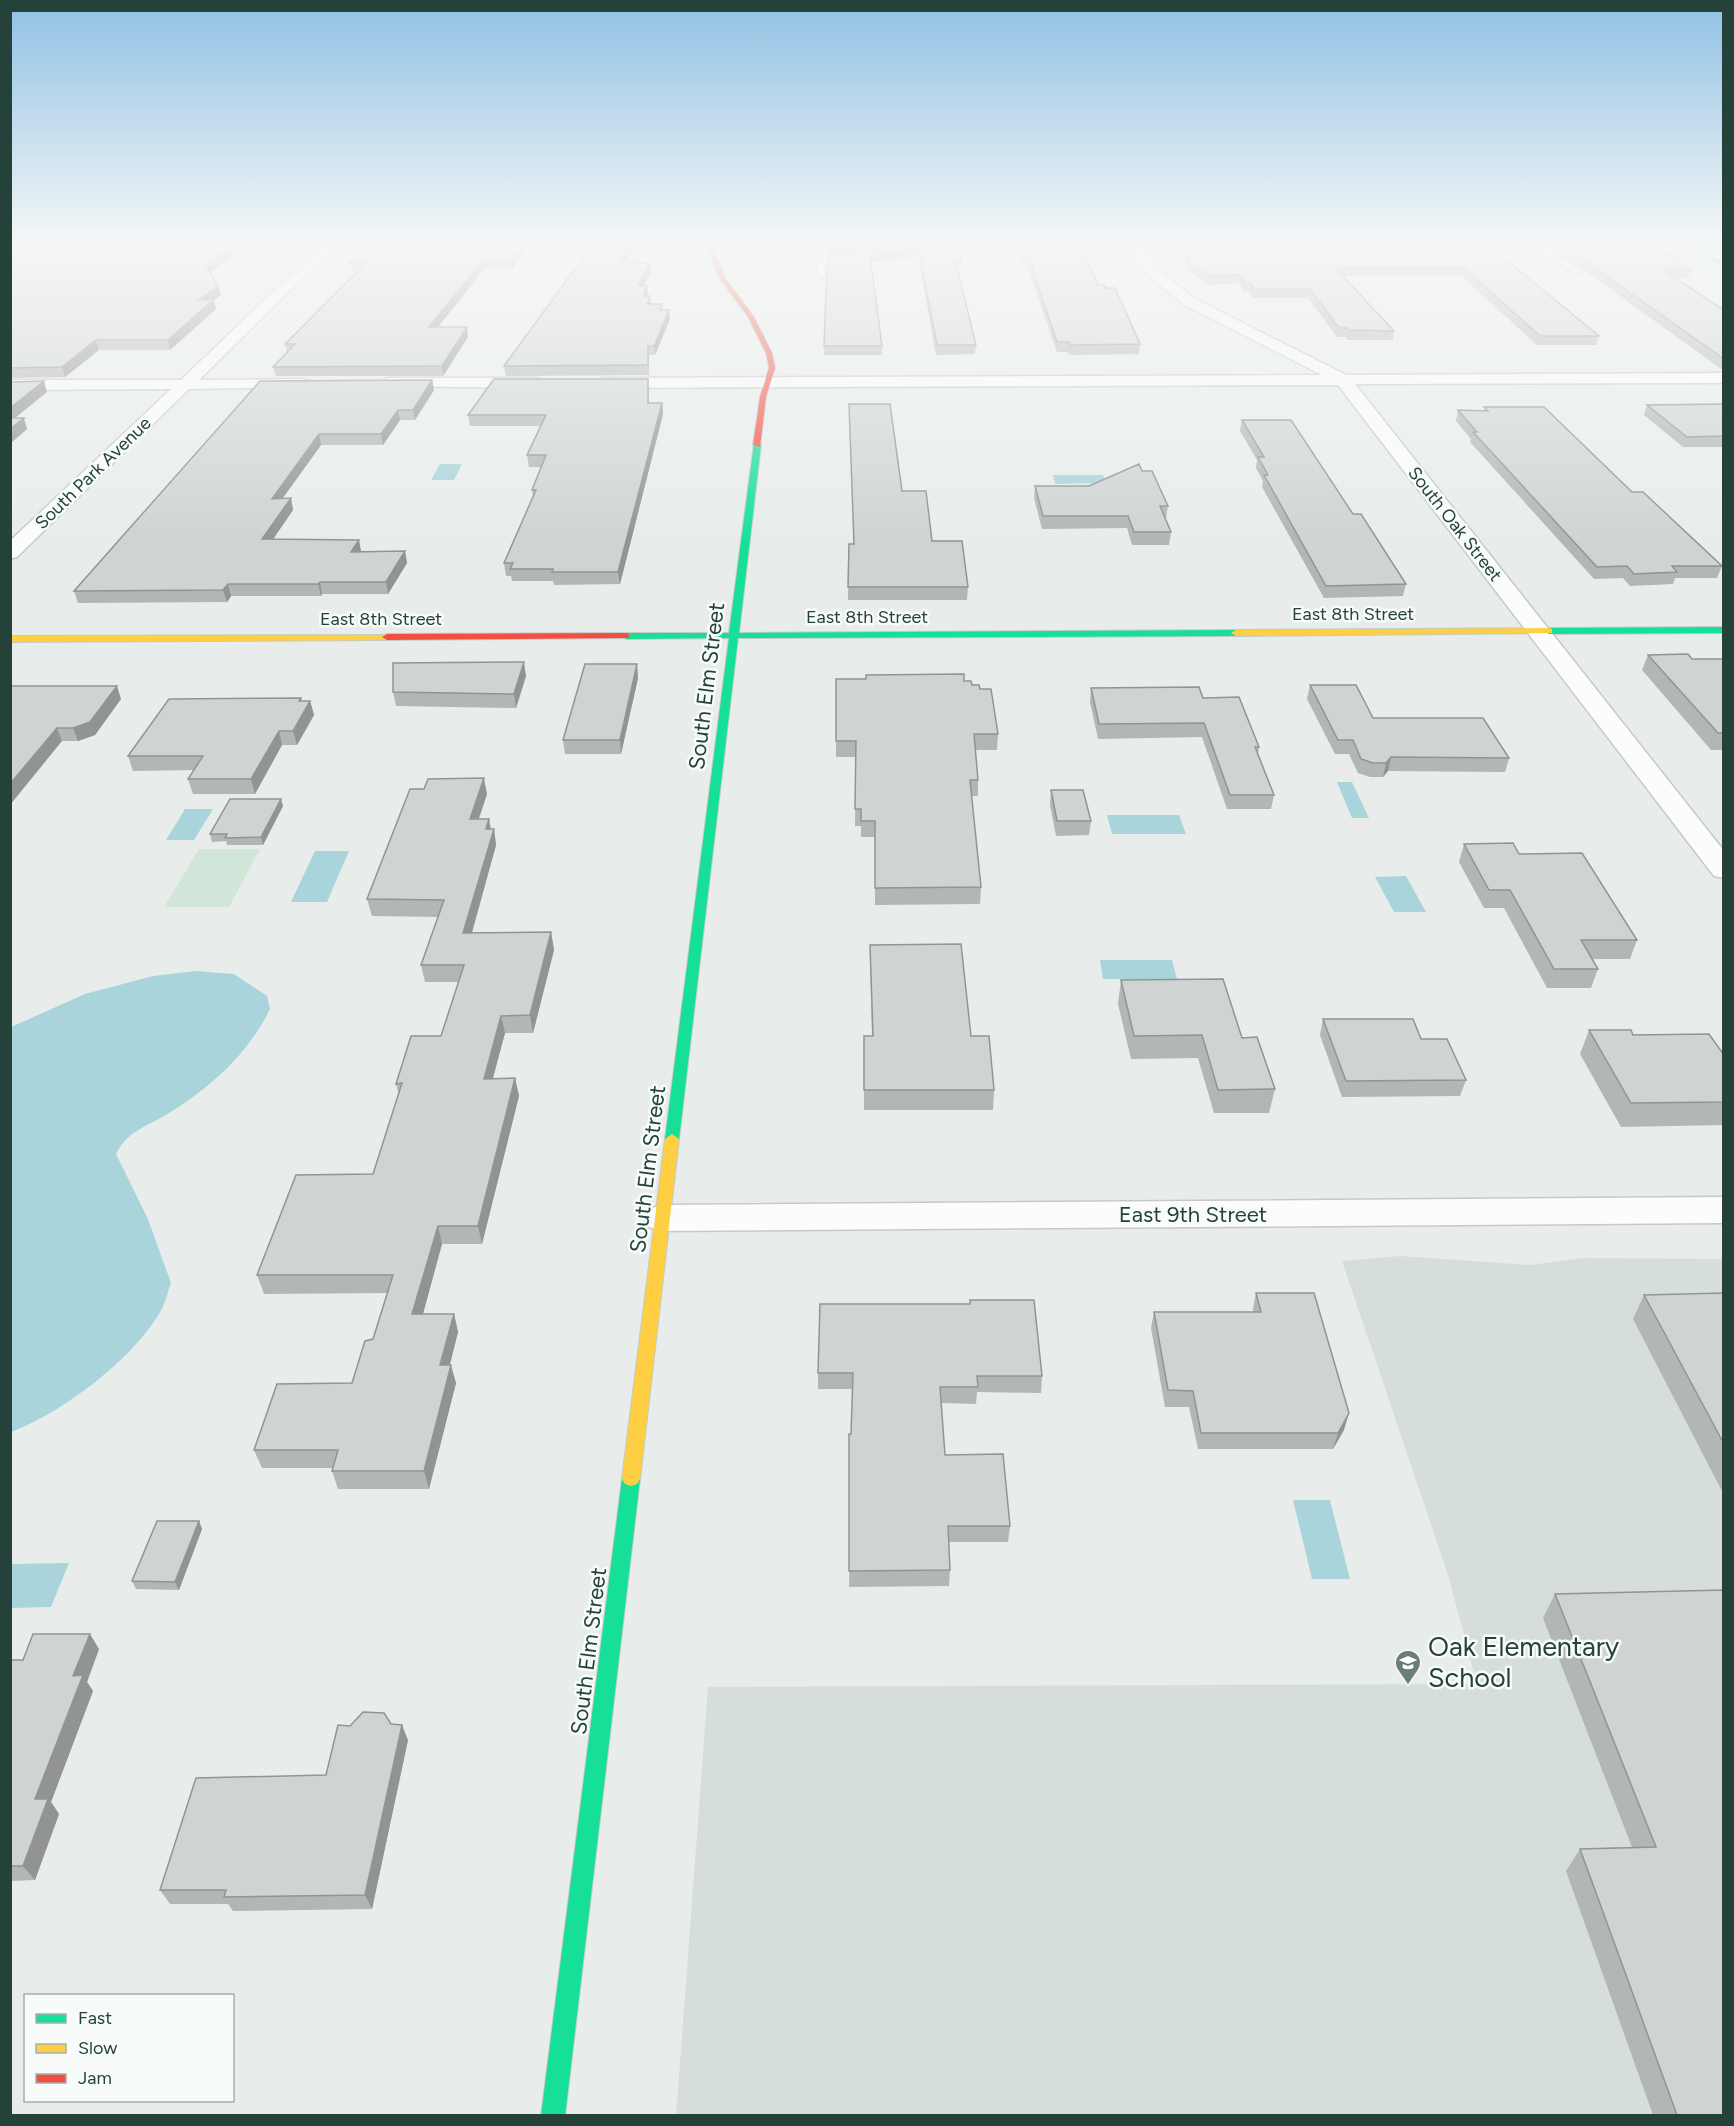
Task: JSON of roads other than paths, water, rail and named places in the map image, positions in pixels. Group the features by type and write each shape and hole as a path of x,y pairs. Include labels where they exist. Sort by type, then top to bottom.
{"street":[{"name":"South Park Avenue","path":"10,554 168,399 229,343"},
{"name":"South Elm Street","path":"553,2115 763,397 772,368 764,343"},
{"name":"South Oak Street","path":"1271,343 1342,379 1724,870"},
{"path":"581,383 1724,378"},
{"path":"366,384 557,383"},
{"path":"10,385 318,384"},
{"name":"East 8th Street","path":"10,639 1724,630"},
{"name":"East 9th Street","path":"662,1218 1724,1210"}],"water":[{"path":"440,464 462,464 454,480 431,480"},
{"path":"1053,475 1103,475 1105,483 1055,484"},
{"path":"1337,782 1352,782 1369,818 1352,818"},
{"path":"185,809 213,809 194,840 166,840"},
{"path":"1107,815 1179,815 1186,834 1112,834"},
{"path":"315,851 349,851 327,902 291,902"},
{"path":"1406,876 1426,912 1394,912 1375,877"},
{"path":"1100,960 1172,960 1177,979 1103,979"},
{"path":"195,971 234,974 267,996 270,1009 251,1041 214,1081 169,1113 132,1134 116,1154 148,1219 171,1283 163,1305 145,1334 92,1385 51,1413 11,1432 11,1027 85,994 153,976"},
{"path":"1293,1500 1330,1500 1350,1579 1312,1579"},
{"path":"69,1563 51,1607 11,1608 11,1564"}],"place":[{"name":"Oak Elementary School","path":"1408,1686"}]}
